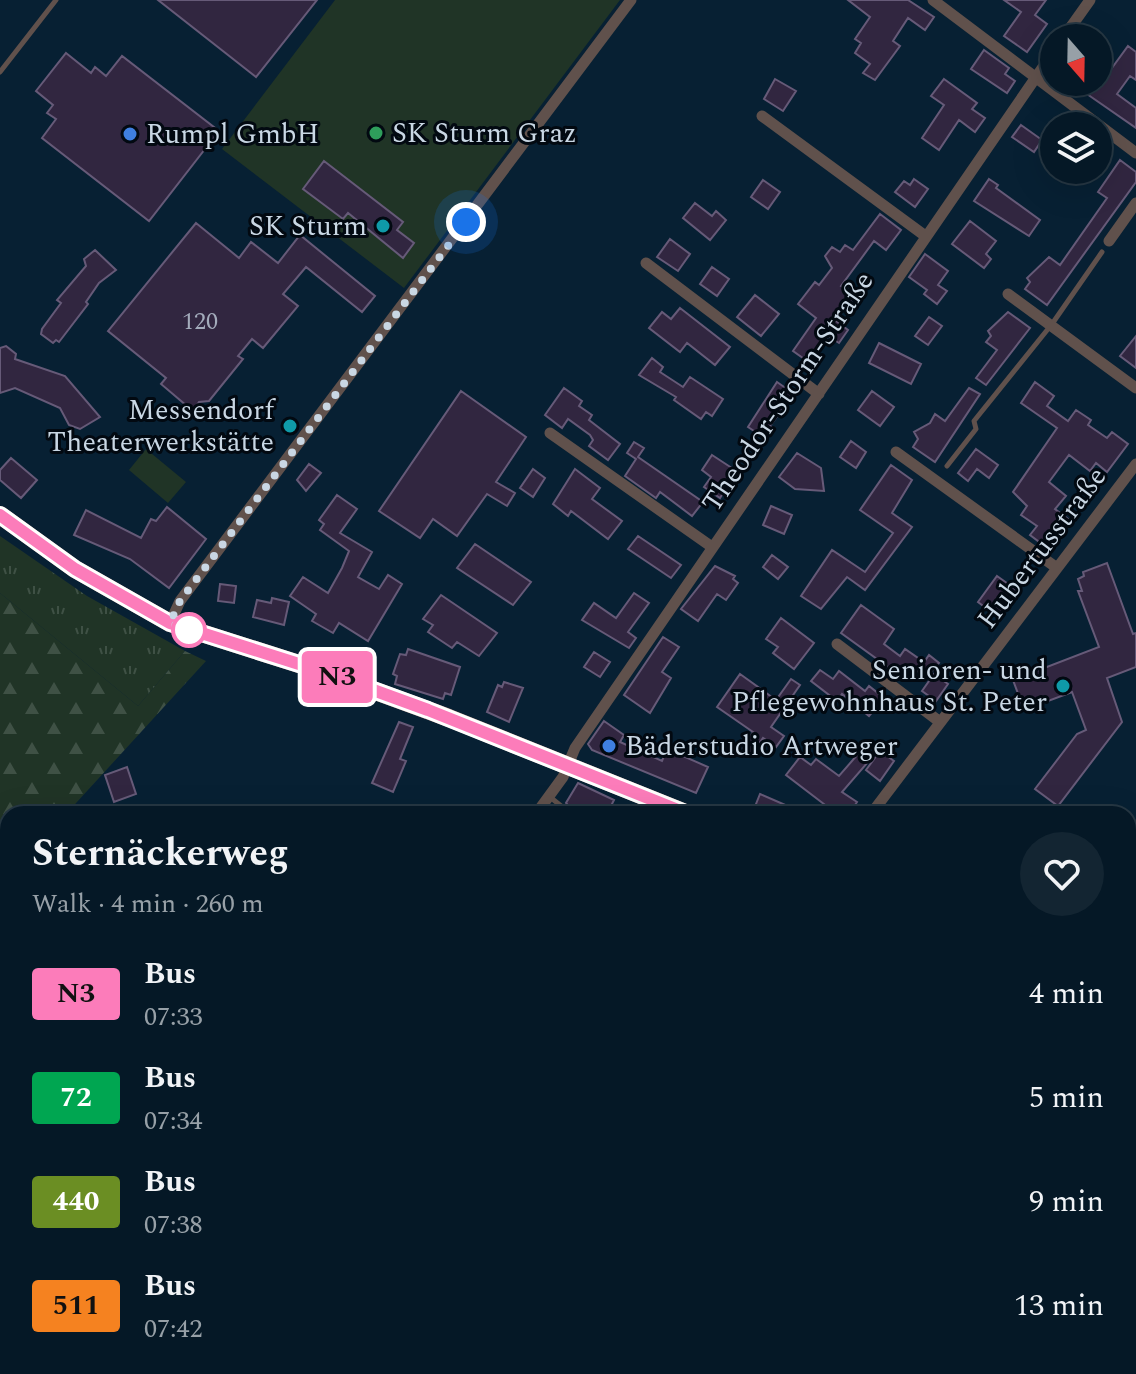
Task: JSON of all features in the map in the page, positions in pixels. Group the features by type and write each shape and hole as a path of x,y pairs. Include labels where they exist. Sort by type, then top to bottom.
{"main road":[{"path":"0,515 75,569 170,623 321,671 568,764 648,806"}],"street":[{"path":"170,623 180,601 631,0"},
{"path":"933,0 1136,153"},
{"path":"1073,24 1090,0"},
{"name":"Theodor-Storm-Straße","path":"542,806 575,748 819,394 924,235 1040,70"},
{"path":"762,116 924,235"},
{"path":"1109,241 1136,203"},
{"path":"646,263 819,394"},
{"path":"1008,294 1136,388"},
{"path":"550,433 712,547"},
{"path":"896,452 1057,568"},
{"name":"Hubertusstraße","path":"877,806 1136,464"},
{"path":"837,644 940,722"}],"lane":[{"path":"0,72 56,0"},
{"path":"947,466 976,429 974,421 1052,324 1102,252"},
{"path":"549,797 561,806"}],"green space":[{"name":"SK Sturm Graz","path":"335,0 620,0 404,288 222,149"},
{"path":"146,449 186,482 168,503 129,470"},
{"path":"0,536 87,596 185,651 138,706 0,593"},
{"path":"0,593 138,706 185,651 206,661 73,806 0,806"}],"building":[{"path":"158,0 317,0 256,77"},
{"path":"848,0 908,0 934,17 925,30 908,18 893,41 900,46 875,80 863,73 870,64 855,53 861,43 855,39 870,17"},
{"path":"1004,0 1046,0 1035,15 1047,24 1040,24 1040,34 1027,52 1004,36 1021,12"},
{"path":"1128,46 1136,52 1136,80 1130,76 1117,94 1136,108 1136,128 1090,96 1112,96 1112,68"},
{"path":"984,50 1009,68 1005,74 1015,81 1007,93 971,69"},
{"name":"Rumpl GmbH","path":"66,53 91,73 95,67 106,76 122,56 219,131 149,221 42,138 56,119 47,113 53,105 36,91"},
{"path":"775,79 796,91 783,111 764,99"},
{"path":"944,79 977,103 972,109 985,118 975,132 959,120 939,150 922,138 944,105 931,96"},
{"path":"1021,125 1040,139 1040,143 1034,152 1012,137"},
{"path":"1120,160 1136,172 1136,182 1047,305 1025,289 1030,282 1027,278 1049,257 1060,265 1107,198 1098,192 1104,184 1112,184 1112,172"},
{"path":"324,161 403,222 397,230 414,243 403,258 348,213 343,219 303,189"},
{"path":"914,179 928,189 915,207 895,192 904,181 910,185"},
{"path":"989,179 998,185 996,188 1040,220 1029,236 974,201"},
{"path":"763,180 780,192 768,209 751,197"},
{"path":"695,203 712,216 716,211 726,220 710,240 683,218"},
{"path":"880,214 901,230 886,250 874,241 841,286 856,296 835,320 848,330 839,343 828,336 810,363 793,351 816,318 798,304 815,282 819,285 832,268 825,256 832,247 840,252 845,245 853,250"},
{"path":"970,221 996,241 986,254 991,259 984,268 952,244"},
{"path":"196,223 239,258 251,242 278,263 300,235 375,296 362,312 306,267 283,294 298,306 263,348 252,339 238,356 243,359 209,401 199,402 195,408 187,406 161,384 166,378 108,331"},
{"path":"670,239 690,254 678,271 657,257"},
{"path":"95,250 116,270 99,283 86,302 88,304 59,342 56,340 53,343 41,334 42,329 61,303 57,300 86,266 84,259"},
{"path":"925,254 948,271 938,285 947,291 937,304 924,294 927,290 909,277"},
{"path":"712,267 729,279 717,296 700,284"},
{"path":"755,295 779,314 761,336 737,317"},
{"path":"680,308 730,347 715,365 687,343 680,352 649,328 662,312 671,319"},
{"path":"1008,312 1030,328 986,385 976,378 997,350 986,342 991,336 988,331"},
{"path":"929,317 942,326 928,345 915,336"},
{"path":"1136,336 1136,368 1120,356"},
{"path":"879,343 921,364 911,384 869,363"},
{"path":"6,346 16,354 15,359 65,376 100,417 80,429 69,425 60,408 15,388 0,393 0,348"},
{"path":"652,358 663,367 660,372 683,387 690,377 723,399 712,416 706,412 701,419 674,400 676,397 639,375"},
{"path":"777,382 794,394 770,426 773,428 766,439 748,427"},
{"path":"1035,382 1054,396 1047,406 1068,421 1076,410 1091,420 1088,425 1107,438 1112,432 1128,444 1107,472 1096,463 1090,471 1069,455 1049,482 1066,496 1055,509 1068,519 1046,547 1030,535 1037,526 1021,515 1027,506 1013,492 1057,428 1021,403"},
{"path":"564,388 582,401 579,406 592,415 589,420 620,444 608,460 589,446 593,440 590,435 568,419 562,428 545,415"},
{"path":"969,388 980,394 935,462 913,447 918,439 914,432 930,423 935,414 945,421"},
{"path":"461,391 526,437 496,482 515,493 507,506 487,494 457,536 433,519 420,538 379,511"},
{"path":"872,391 894,407 880,426 858,410"},
{"path":"851,441 866,452 856,468 840,457"},
{"path":"634,442 644,448 638,457 703,502 692,516 660,492 656,498 625,476 636,459 627,453"},
{"path":"976,449 998,465 989,478 977,469 968,481 958,473"},
{"path":"797,453 821,468 824,491 795,489 779,477"},
{"path":"712,455 741,474 729,493 725,490 720,498 704,487 711,477 702,470"},
{"path":"11,458 37,480 21,498 0,480 0,470"},
{"path":"309,464 321,473 306,491 297,480"},
{"path":"891,465 912,480 892,513 912,527 865,590 847,577 821,609 801,596 832,550 865,572 893,533 860,510"},
{"path":"533,469 545,478 533,497 520,488"},
{"path":"575,469 600,488 592,499 622,521 608,539 571,511 568,516 553,504"},
{"path":"337,495 357,509 340,533 372,552 358,577 379,589 388,575 402,584 368,641 339,623 333,633 312,621 316,614 290,596 303,577 328,593 342,568 349,551 320,530 324,524 319,520"},
{"path":"771,506 792,515 784,534 763,525"},
{"path":"167,507 206,539 169,588 130,559 74,535 86,510 141,538 151,519 156,521"},
{"path":"638,536 681,565 671,578 628,549"},
{"path":"475,544 531,582 513,605 457,568"},
{"path":"772,555 788,567 778,579 763,567"},
{"name":"Senioren- und Pflegewohnhaus St. Peter","path":"1107,563 1133,634 1136,633 1136,667 1107,678 1122,722 1058,806 1035,789 1077,734 1086,730 1072,692 1024,710 1013,680 1099,647 1078,591 1082,591 1078,579 1084,576 1083,572"},
{"path":"715,566 735,576 733,579 738,583 726,600 717,594 698,621 681,609"},
{"path":"997,576 1018,591 998,617 978,602"},
{"path":"220,584 236,586 234,603 218,601"},
{"path":"634,593 649,603 628,632 636,638 629,648 582,620 594,603 616,618"},
{"path":"441,595 497,633 479,656 457,642 452,648 428,632 433,625 423,619"},
{"path":"272,598 289,602 284,625 253,617 257,600 271,603"},
{"path":"861,605 894,629 884,644 900,656 905,649 924,662 929,655 939,663 926,678 910,665 902,677 841,633"},
{"path":"781,618 814,643 794,669 773,653 778,647 766,639"},
{"path":"663,637 679,647 662,672 671,678 650,713 624,695"},
{"path":"408,649 460,667 451,695 445,693 443,699 395,684 397,676 393,674 400,654 406,655"},
{"path":"594,652 610,662 600,677 584,667"},
{"path":"820,670 833,679 839,671 865,691 869,686 884,698 869,716 842,694 837,701 811,681"},
{"path":"740,674 776,700 791,679 800,685 771,727 784,736 776,747 763,738 752,754 743,748 753,732 717,707"},
{"path":"934,674 948,684 936,701 922,691"},
{"path":"504,682 523,688 509,722 487,712 498,685 502,687"},
{"path":"604,721 624,735 620,742 662,761 667,749 708,767 696,793 592,750 588,744"},
{"path":"399,722 413,727 400,759 406,761 393,792 372,783"},
{"path":"880,751 894,761 880,781 866,770"},
{"path":"858,754 868,762 842,792 857,802 854,806 827,806 786,775 800,757 811,765 816,759 839,776"},
{"path":"127,767 136,794 114,802 105,775"},
{"path":"578,783 614,800 611,806 569,806 566,803"},
{"path":"760,794 788,806 755,806"}],"bus line":[{"name":"N3","path":"0,515 26,537 75,569 170,623 321,671 428,710 670,806"}],"place":[{"name":"SK Sturm Graz","path":"376,133"},
{"name":"Rumpl GmbH","path":"130,134"},
{"name":"SK Sturm","path":"383,226"},
{"name":"Messendorf Theaterwerkstätte","path":"290,426"},
{"name":"Senioren- und Pflegewohnhaus St. Peter","path":"1063,686"},
{"name":"Bäderstudio Artweger","path":"609,746"}],"route":[{"path":"189,630 170,623 180,601 466,222"}]}
